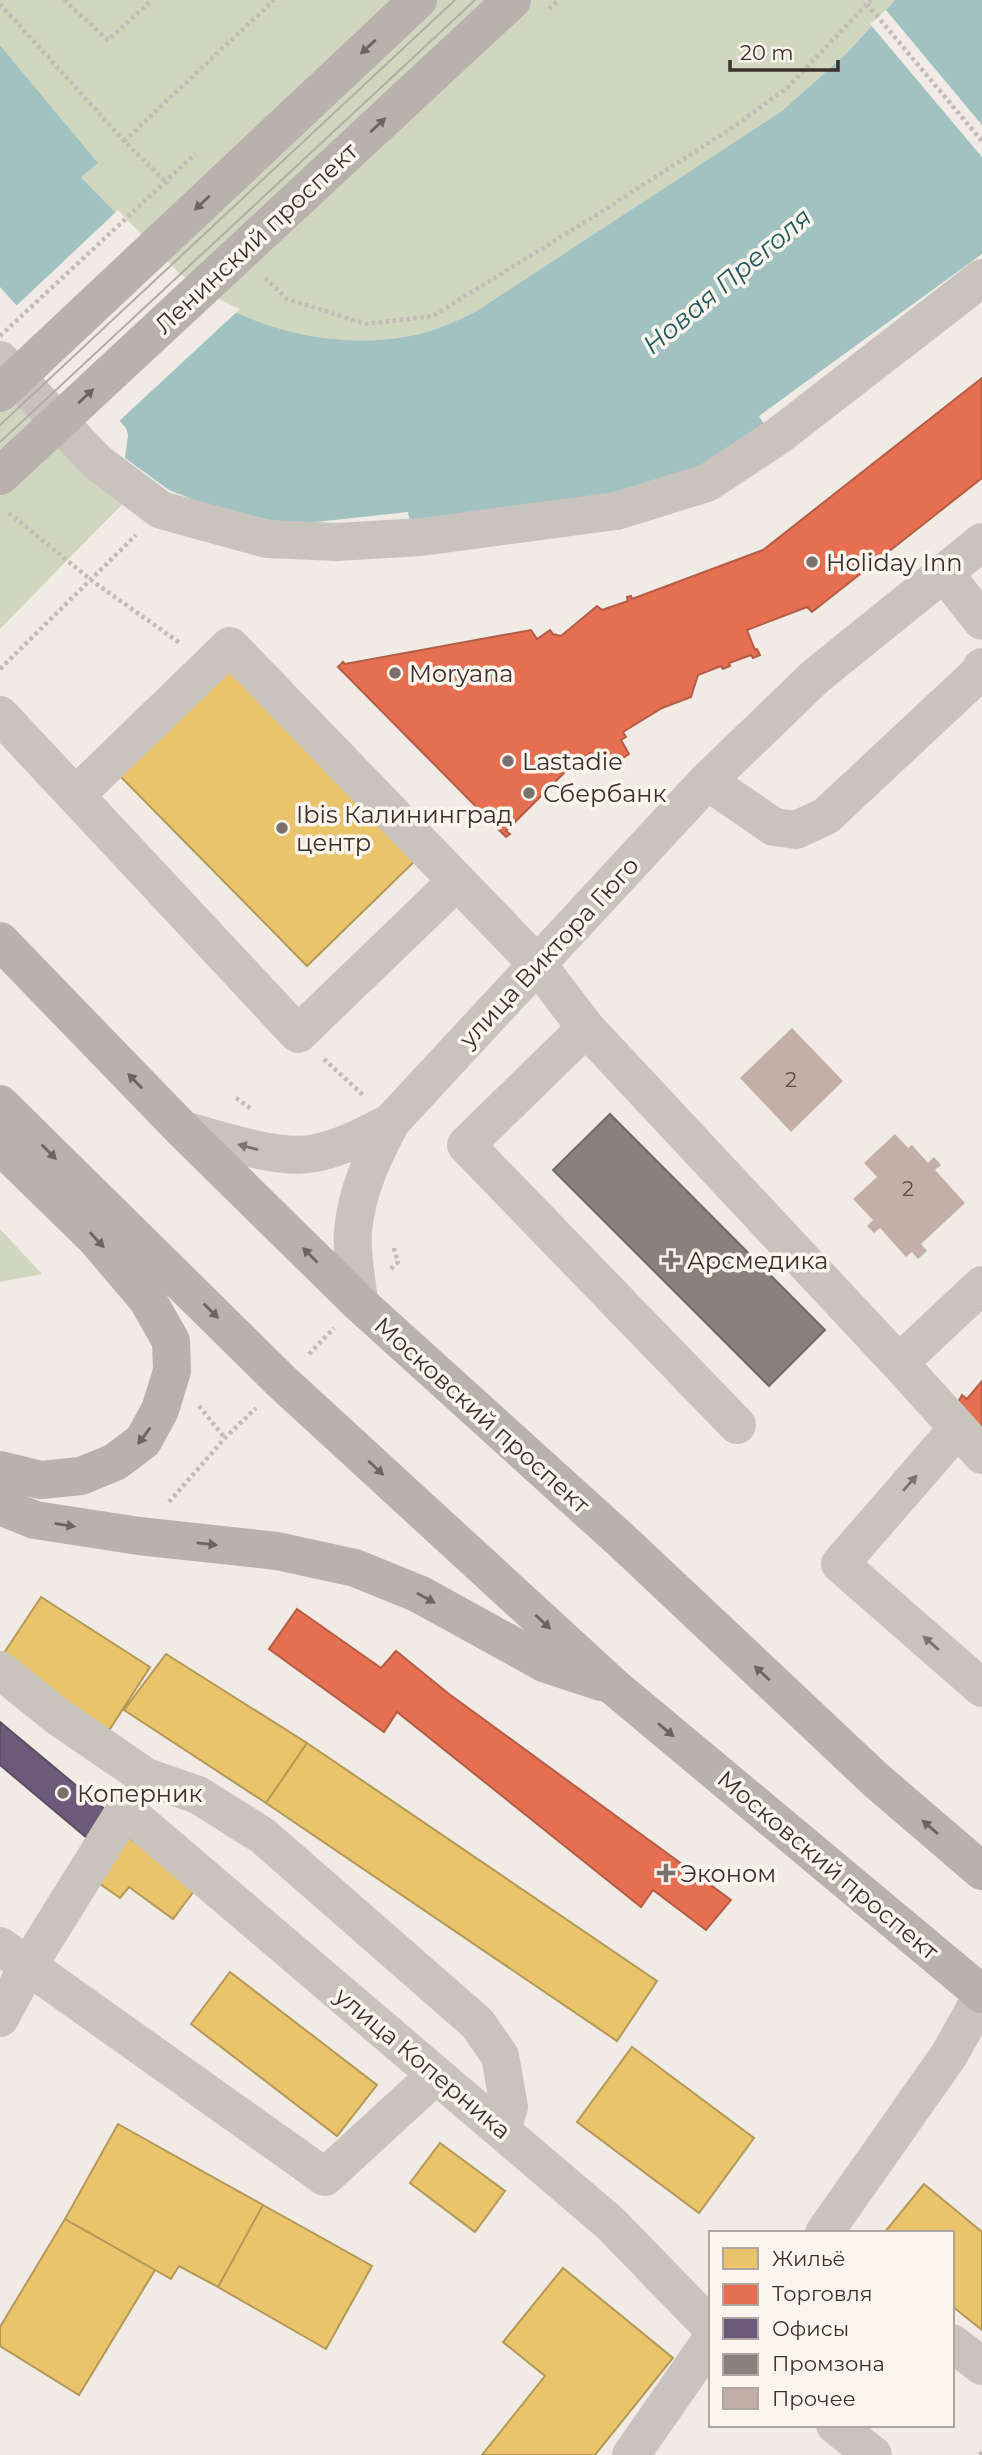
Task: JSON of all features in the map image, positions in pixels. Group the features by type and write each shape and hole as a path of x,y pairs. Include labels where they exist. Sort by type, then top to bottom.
{"main road":[{"path":"0,393 418,0"},
{"name":"Ленинский проспект","path":"0,476 512,0"},
{"name":"Московский проспект","path":"0,941 183,1130 359,1303 622,1541 877,1781 982,1871"},
{"name":"Московский проспект","path":"0,1104 282,1382 613,1686 982,1995"},
{"path":"0,1138 15,1160 96,1239 147,1298 171,1340 172,1371 160,1410 143,1441 115,1462 81,1476 41,1480 0,1470"},
{"path":"0,1506 35,1520 139,1536 277,1551 355,1567 419,1594 546,1664 613,1686"}],"street":[{"path":"0,360 97,462 161,510 267,539 337,542 421,537 616,511 707,483 778,436 982,278"},
{"name":"улица Виктора Гюго","path":"359,1303 353,1233 359,1198 376,1151 391,1122 706,781 816,676 982,542"},
{"path":"944,573 982,621"},
{"path":"76,795 230,646 538,965 586,1028 970,1441 840,1564 982,1688"},
{"path":"706,781 774,827 796,830 825,816 978,674 982,667"},
{"path":"0,715 298,1034 457,881"},
{"path":"586,1028 466,1145 737,1425"},
{"name":"улица Виктора Гюго","path":"183,1130 260,1150 297,1155 314,1154 357,1141 391,1122"},
{"path":"899,1363 982,1285"},
{"path":"0,1670 57,1716 146,1777 198,1795 263,1836 477,2023 500,2056 509,2106 502,2130"},
{"name":"улица Коперника","path":"14,1956 125,1810 610,2223 709,2325"},
{"path":"0,2018 14,1956 325,2177 436,2075"},
{"path":"825,2231 949,2055 982,1995"},
{"path":"631,2455 709,2343"},
{"path":"954,2345 982,2366"},
{"path":"838,2427 873,2455"}],"path":[{"path":"64,0 108,40 152,0"},
{"path":"124,141 274,0"},
{"path":"258,271 287,299 366,324 433,316 733,127 787,88 869,2 877,17 982,141"},
{"path":"0,4 124,141 172,188"},
{"path":"0,336 200,149"},
{"path":"0,506 90,580 210,664"},
{"path":"0,669 161,510"},
{"path":"298,1034 391,1122"},
{"path":"139,1536 225,1438 359,1303"}],"green space":[{"path":"0,0 895,0 849,51 782,111 475,312 410,336 349,340 318,337 258,322 203,294 166,266 80,176 97,162 0,45"},
{"path":"0,373 133,493 0,629"},
{"path":"0,1229 42,1274 0,1282"}],"water":[{"name":"Новая Преголя","path":"895,0 982,0 982,254 759,416 765,426 695,470 604,497 410,523 408,512 307,523 274,521 207,505 169,490 125,458 128,435 126,428 0,287 0,45 98,163 81,177 178,277 203,295 258,322 318,337 379,340 427,332 475,312 782,111 849,51"}],"pier":[{"path":"886,10 982,125 982,157 870,24"},
{"path":"118,210 179,273 217,298 240,309 117,423 14,308"}],"building: Жильё":[{"name":"Ibis Калининград центр","path":"231,663 421,855 307,966 118,774"},
{"path":"41,1597 150,1667 108,1732 0,1659"},
{"path":"166,1654 307,1743 266,1803 124,1710"},
{"path":"307,1743 657,1981 617,2041 266,1803"},
{"path":"125,1835 197,1887 173,1919 129,1887 120,1898 93,1879"},
{"path":"230,1972 377,2085 337,2136 191,2024"},
{"path":"632,2047 754,2138 699,2213 577,2122"},
{"path":"118,2124 263,2205 218,2287 179,2266 171,2279 65,2219"},
{"path":"440,2143 505,2191 475,2232 410,2183"},
{"path":"924,2184 982,2232 982,2330 954,2308 954,2231 886,2231"},
{"path":"263,2205 372,2266 326,2349 218,2287"},
{"path":"65,2219 155,2270 79,2395 0,2346 0,2327"},
{"path":"563,2268 673,2358 595,2455 482,2455 545,2376 503,2342"}],"building: Торговля":[{"path":"982,378 982,478 812,612 807,607 747,630 755,650 757,649 760,655 753,658 751,655 729,663 730,666 723,669 721,666 698,675 691,697 662,708 623,732 626,737 621,740 629,754 614,764 590,753 567,770 506,831 510,834 506,837 338,667 343,662 345,664 531,630 537,639 550,630 561,636 597,606 602,610 628,601 627,597 631,596 632,599 763,550"},
{"path":"982,1381 982,1441 956,1406 962,1395 967,1399"},
{"path":"297,1609 381,1668 396,1651 449,1694 731,1900 706,1930 653,1890 641,1907 397,1712 384,1732 269,1649"}],"building: Офисы":[{"path":"0,1722 114,1817 93,1843 0,1765"}],"building: Промзона":[{"path":"610,1114 825,1330 769,1386 553,1170"}],"building: Прочее":[{"path":"792,1028 843,1081 791,1132 740,1078"},
{"path":"895,1134 908,1148 912,1145 928,1163 934,1157 941,1165 935,1170 965,1203 921,1244 927,1251 918,1259 912,1252 906,1257 880,1228 874,1233 867,1226 873,1220 853,1199 877,1177 864,1163"}],"tram line":[{"path":"0,425 455,0"},
{"path":"0,442 475,0"}],"place":[{"name":"Holiday Inn","path":"812,562"},
{"name":"Moryana","path":"395,673"},
{"name":"Lastadie","path":"508,761"},
{"name":"Сбербанк","path":"529,793"},
{"name":"Ibis Калининград центр","path":"282,828"},
{"name":"Арсмедика","path":"671,1260"},
{"name":"Коперник","path":"63,1793"},
{"name":"Эконом","path":"666,1873"}]}
